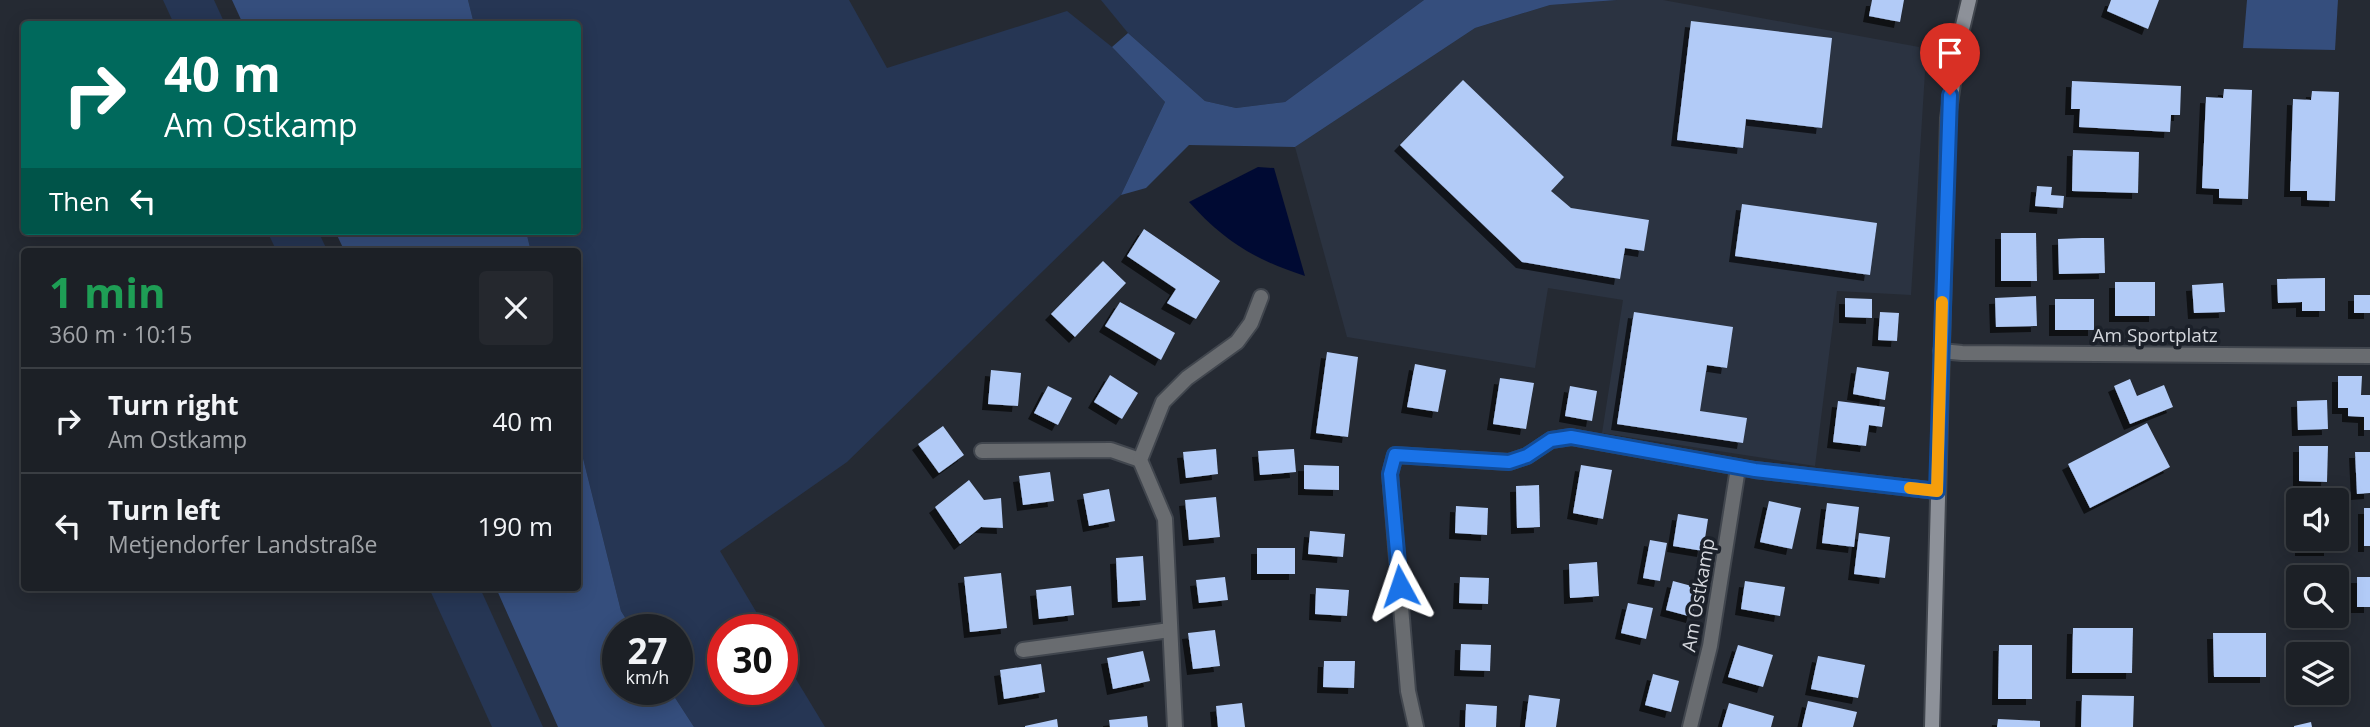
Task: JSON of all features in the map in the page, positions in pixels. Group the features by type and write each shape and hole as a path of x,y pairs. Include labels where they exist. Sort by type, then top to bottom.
{"main road":[{"path":"1931,727 1948,118 1959,42 1969,0"}],"street":[{"path":"1175,727 1166,519 1140,460 1163,402 1187,378 1237,342 1251,323 1261,297"},
{"name":"Am Sportplatz","path":"1941,351 2370,356"},
{"path":"1416,727 1408,691 1390,474 1395,455 1509,462 1527,456 1551,440 1571,437 1738,468 1937,491"},
{"path":"982,451 1111,450 1140,460"},
{"name":"Am Ostkamp","path":"1690,727 1710,646 1738,468"},
{"path":"1023,650 1170,630"}],"shaded area":[{"path":"163,0 214,0 224,21 173,21"},
{"path":"232,0 468,0 473,21 242,21"},
{"path":"468,0 849,0 887,68 1067,11 1112,47 1165,102 1121,195 847,462 720,551 757,614 707,614 707,705 798,705 798,682 825,727 694,727 680,705 693,705 693,614 623,614 621,611 581,450 581,248 530,248 527,235 581,235 581,21 473,21"},
{"path":"1101,0 1424,0 1285,102 1236,108 1205,101 1128,33"},
{"path":"1424,0 1617,0 1550,5 1475,28 1295,147 1189,145 1146,188 1121,195 1165,102 1112,47 1128,33 1205,101 1236,108 1285,102"},
{"path":"1663,0 1919,47 1925,72 1911,295 1837,291 1815,466 1602,433 1623,300 1548,288 1535,368 1347,337 1295,147 1475,28 1550,5"},
{"path":"2247,0 2338,0 2335,50 2243,48"},
{"path":"1258,167 1274,168 1305,276 1241,248 1215,228 1189,202"},
{"path":"269,235 320,235 326,248 275,248"},
{"path":"337,235 527,235 530,248 343,248"},
{"path":"581,450 623,614 602,614 602,705 680,705 694,727 558,727 497,591 581,591"},
{"path":"430,591 481,591 543,727 492,727"}],"building":[{"path":"1872,0 1904,0 1900,22 1869,16"},
{"path":"2111,0 2159,0 2148,29 2107,11"},
{"path":"1691,21 1832,38 1822,128 1746,119 1743,148 1677,140"},
{"path":"1463,80 1564,177 1551,191 1571,208 1649,220 1644,251 1625,248 1620,279 1522,262 1400,145"},
{"path":"2072,81 2181,86 2180,115 2171,115 2170,132 2079,127 2080,109 2071,109"},
{"path":"2224,89 2252,90 2248,199 2219,198 2219,189 2202,188 2206,97 2223,98"},
{"path":"2312,91 2339,92 2335,201 2307,200 2307,191 2290,191 2293,99 2311,100"},
{"path":"2073,150 2139,152 2138,193 2072,191"},
{"path":"2037,186 2052,187 2051,195 2064,196 2063,208 2035,206"},
{"path":"1742,204 1877,223 1870,275 1735,256"},
{"path":"1144,229 1220,281 1196,319 1167,303 1176,289 1127,256"},
{"path":"2001,233 2036,233 2037,281 2001,281"},
{"path":"2104,238 2105,273 2059,274 2058,239"},
{"path":"1103,261 1126,283 1075,337 1051,314"},
{"path":"2325,278 2325,311 2302,311 2302,302 2278,303 2277,279"},
{"path":"2115,282 2155,282 2155,316 2115,316"},
{"path":"2223,283 2225,312 2194,313 2192,285"},
{"path":"2354,295 2370,295 2370,313 2354,313"},
{"path":"2036,296 2037,326 1996,327 1995,298"},
{"path":"1845,298 1872,299 1872,318 1845,317"},
{"path":"2055,299 2094,299 2094,330 2055,330"},
{"path":"1120,302 1175,333 1161,360 1105,326"},
{"path":"1634,312 1733,327 1727,368 1707,365 1700,411 1747,418 1743,443 1617,424"},
{"path":"1880,312 1899,313 1897,341 1878,340"},
{"path":"1327,352 1358,357 1348,437 1316,433"},
{"path":"1415,364 1446,370 1438,412 1407,407"},
{"path":"1857,367 1889,372 1885,400 1853,394"},
{"path":"991,370 1021,373 1018,406 988,404"},
{"path":"1110,375 1138,393 1122,419 1094,402"},
{"path":"2338,376 2362,376 2361,395 2370,395 2370,430 2364,430 2364,417 2348,416 2348,408 2338,408"},
{"path":"1500,378 1534,383 1526,429 1493,424"},
{"path":"2130,379 2137,396 2164,385 2173,407 2130,424 2114,386"},
{"path":"1048,386 1072,398 1058,425 1034,413"},
{"path":"1570,386 1597,391 1592,421 1565,416"},
{"path":"2327,400 2328,429 2298,430 2297,401"},
{"path":"1838,401 1885,407 1882,427 1869,425 1866,446 1833,442"},
{"path":"2147,423 2170,467 2090,508 2068,464"},
{"path":"943,426 964,455 939,473 918,444"},
{"path":"2299,446 2328,446 2327,482 2299,481"},
{"path":"1216,449 1218,474 1186,478 1183,452"},
{"path":"1294,449 1296,472 1260,475 1258,451"},
{"path":"2355,452 2370,452 2370,493 2357,494"},
{"path":"1304,465 1339,466 1339,490 1304,489"},
{"path":"1581,465 1612,470 1603,519 1573,513"},
{"path":"1050,472 1054,501 1023,505 1019,476"},
{"path":"969,480 984,500 1001,498 1003,528 981,527 960,544 935,507"},
{"path":"1539,485 1540,527 1517,528 1516,486"},
{"path":"1109,489 1115,521 1089,526 1083,494"},
{"path":"1216,497 1220,537 1189,540 1185,500"},
{"path":"1769,501 1801,508 1792,549 1760,542"},
{"path":"1827,503 1859,507 1854,547 1822,543"},
{"path":"1456,506 1488,508 1487,535 1455,533"},
{"path":"2364,508 2370,508 2370,546 2364,546"},
{"path":"1678,514 1708,519 1703,551 1673,546"},
{"path":"1310,531 1345,534 1343,557 1308,554"},
{"path":"1859,533 1890,537 1885,578 1854,574"},
{"path":"1650,540 1667,543 1660,581 1643,578"},
{"path":"1257,548 1295,548 1295,574 1257,574"},
{"path":"1143,556 1146,600 1118,602 1116,558"},
{"path":"1597,562 1599,596 1570,598 1569,564"},
{"path":"1001,573 1007,628 970,632 964,577"},
{"path":"1225,577 1228,600 1199,603 1196,580"},
{"path":"1460,577 1489,578 1488,604 1459,603"},
{"path":"2357,577 2370,577 2370,607 2357,607"},
{"path":"1673,581 1699,588 1692,617 1666,610"},
{"path":"1745,581 1785,587 1780,616 1741,609"},
{"path":"1071,586 1074,615 1039,619 1036,590"},
{"path":"1316,588 1349,590 1347,616 1315,614"},
{"path":"1628,603 1653,608 1646,639 1621,633"},
{"path":"2073,628 2133,628 2132,673 2072,673"},
{"path":"1215,630 1220,666 1193,669 1188,633"},
{"path":"2213,633 2266,633 2266,677 2214,677"},
{"path":"1461,644 1491,645 1490,671 1460,670"},
{"path":"1738,645 1773,655 1763,687 1728,677"},
{"path":"1999,645 2032,645 2032,699 1998,699"},
{"path":"1143,651 1150,681 1113,689 1107,658"},
{"path":"1818,656 1865,665 1858,698 1811,689"},
{"path":"1324,661 1355,661 1354,688 1323,687"},
{"path":"1041,664 1045,692 1004,699 1000,670"},
{"path":"1653,674 1679,681 1671,712 1645,705"},
{"path":"1529,695 1560,699 1556,727 1525,727"},
{"path":"2082,695 2134,696 2133,727 2081,727"},
{"path":"1808,701 1857,712 1853,727 1802,727"},
{"path":"1242,703 1245,727 1218,727 1216,706"},
{"path":"1729,703 1774,716 1771,727 1722,727"},
{"path":"1466,704 1497,706 1496,727 1465,727"},
{"path":"1147,716 1148,727 1110,727 1109,720"},
{"path":"1057,719 1058,727 1025,727 1025,726"},
{"path":"1998,719 2040,721 2040,727 1997,727"},
{"path":"2311,722 2312,727 2294,727 2294,726"}],"slow traffic":[{"path":"1910,488 1937,491 1942,302"}],"route":[{"path":"1400,586 1390,474 1395,455 1509,462 1527,456 1551,440 1571,437 1738,468 1937,491 1950,95"}]}
